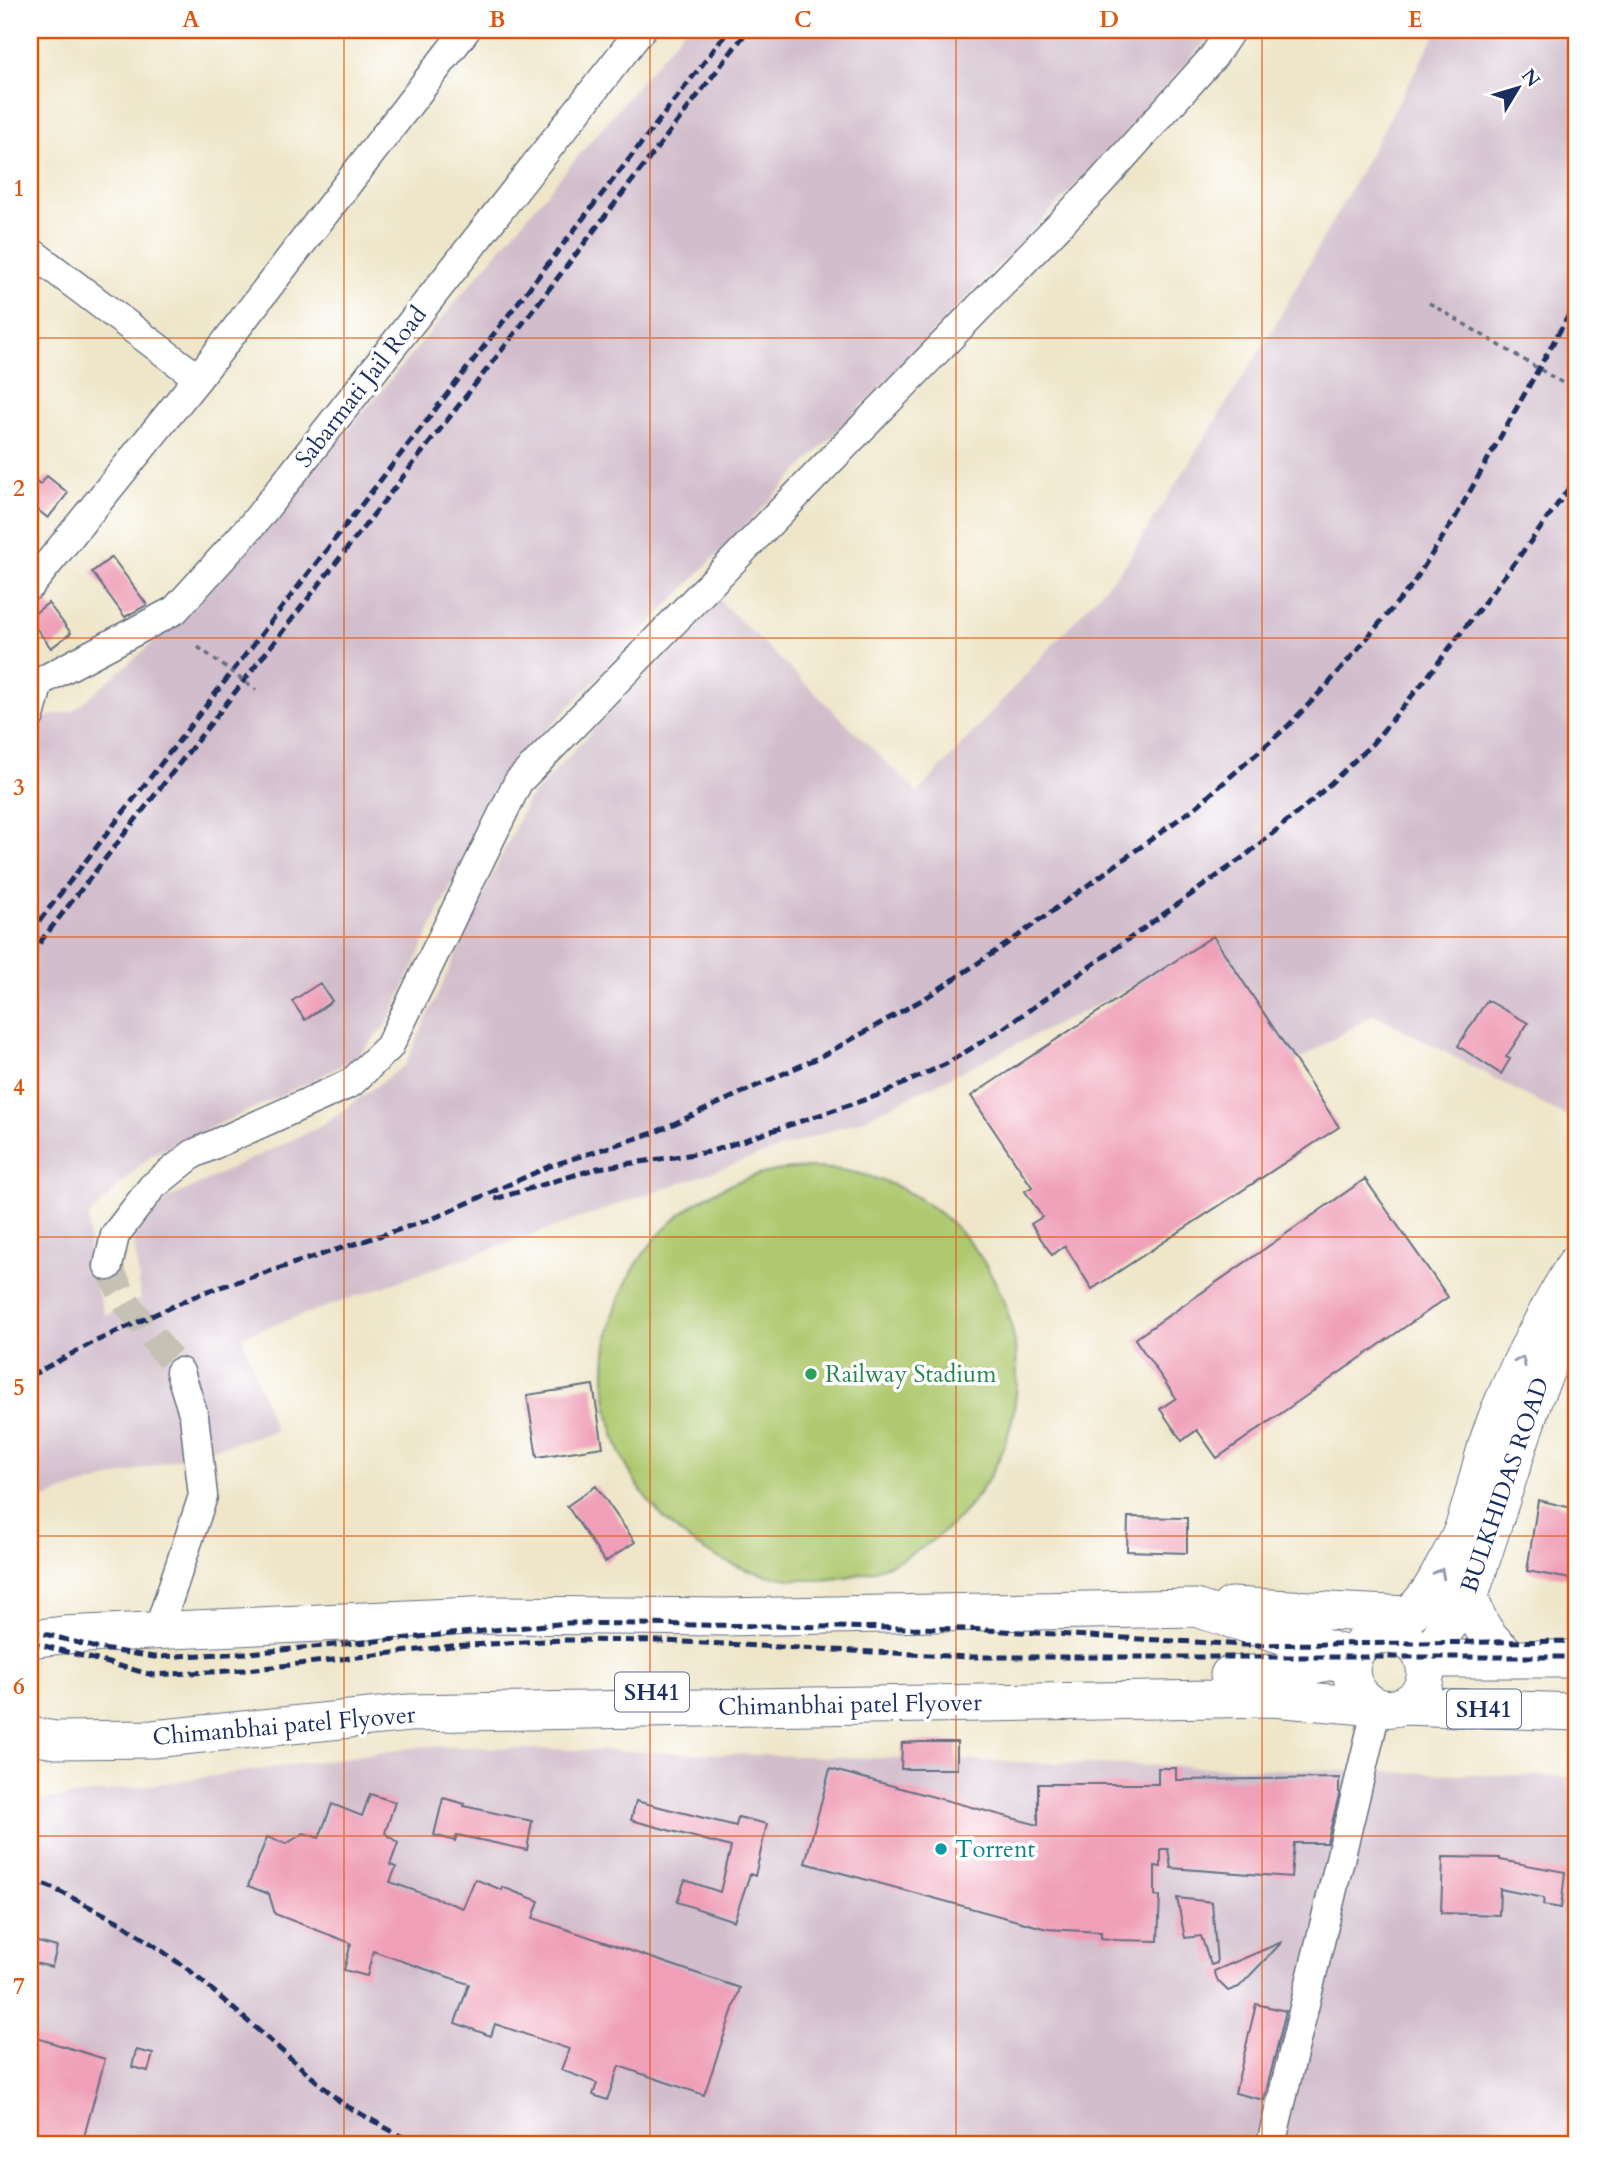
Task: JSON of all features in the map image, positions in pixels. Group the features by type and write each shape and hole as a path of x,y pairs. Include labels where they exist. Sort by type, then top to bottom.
{"main road":[{"path":"1195,1608 1364,1646 1390,1633 1404,1637 1416,1646 1424,1659 1426,1673 1422,1687 1414,1699 1390,1706 1364,1699 1354,1687 1350,1672 1364,1646 1408,1615 1430,1591 1460,1535 1491,1434 1523,1355 1576,1263"},
{"name":"BULKHIDAS ROAD","path":"1424,1659 1470,1595 1535,1395 1561,1331 1576,1305"},
{"path":"1470,1595 1479,1624 1496,1646 1513,1659"},
{"path":"30,1639 493,1615 726,1617 1241,1605 1408,1615"},
{"name":"Chimanbhai patel Flyover","path":"30,1736 56,1740 153,1739 409,1713 1274,1686 1364,1646"},
{"name":"SH41","path":"1424,1659 1576,1659"},
{"name":"Chimanbhai patel Flyover","path":"30,1719 57,1723 152,1722 408,1695 704,1691 1274,1686 1390,1706"},
{"name":"SH41","path":"1390,1706 1571,1712"}],"street":[{"path":"30,586 198,378 466,30"},
{"name":"Sabarmati Jail Road","path":"35,685 175,610 253,524 641,30"},
{"path":"108,1266 115,1235 152,1187 193,1154 351,1083 389,1047 518,782 1098,185 1213,57 1231,30"},
{"path":"30,251 198,378"},
{"path":"30,716 35,685"},
{"path":"158,1631 203,1496 194,1416 180,1372"},
{"path":"1271,2144 1390,1706"}],"path":[{"path":"1429,303 1576,391"},
{"path":"198,648 256,690"}],"shaded area":[{"path":"684,30 1215,30 1113,147 535,742 478,827 387,1024 357,1057 308,1083 151,1155 89,1216 88,1264 105,1315 141,1299 133,1235 169,1198 323,1125 405,1065 527,801 716,597 918,793 1124,566 1272,331 1438,30 1576,30 1576,1122 1374,1014 1258,1085 1184,962 864,1119 242,1336 275,1431 64,1491 30,1506 30,721 73,711 195,607 344,435"},
{"path":"426,1746 1576,1777 1576,2144 30,2144 30,1802"}],"green space":[{"name":"Railway Stadium","path":"811,1168 851,1172 890,1184 942,1215 970,1243 992,1277 1008,1314 1017,1374 1013,1414 1001,1453 970,1505 942,1533 908,1555 871,1571 811,1580 771,1576 732,1564 680,1533 652,1505 630,1471 614,1434 605,1374 609,1334 621,1295 652,1243 680,1215 714,1193 751,1177"}],"building":[{"path":"47,476 68,493 48,518 30,504 30,477 40,485"},
{"path":"112,557 147,605 125,617 92,572"},
{"path":"48,603 71,633 51,648 30,620 30,617"},
{"path":"1213,936 1339,1127 1092,1289 1065,1246 1052,1255 1031,1224 1042,1217 1025,1191 1032,1187 971,1096"},
{"path":"320,983 332,1001 305,1020 292,1001"},
{"path":"1487,1000 1528,1023 1506,1057 1510,1059 1501,1074 1458,1046"},
{"path":"1365,1179 1448,1297 1217,1458 1197,1430 1182,1441 1160,1409 1176,1398 1135,1339"},
{"path":"593,1385 603,1447 537,1457 527,1395"},
{"path":"596,1486 635,1542 605,1562 567,1506"},
{"path":"1538,1500 1576,1509 1576,1580 1527,1571"},
{"path":"1128,1517 1187,1518 1187,1553 1127,1551"},
{"path":"957,1742 957,1769 901,1769 902,1743"},
{"path":"1158,1768 1176,1768 1176,1780 1339,1778 1339,1795 1327,1843 1294,1843 1291,1877 1171,1868 1168,1849 1161,1849 1161,1867 1155,1866 1155,1896 1160,1896 1158,1941 1117,1940 1101,1938 1101,1932 1047,1929 805,1863 830,1769 1038,1825 1038,1784 1158,1784"},
{"path":"370,1794 395,1802 385,1833 398,1843 390,1865 396,1867 390,1882 463,1908 475,1879 502,1890 502,1887 539,1901 533,1918 740,1988 704,2095 619,2066 607,2100 593,2095 597,2083 561,2070 569,2049 495,2024 491,2036 455,2023 469,1984 373,1951 367,1976 344,1970 351,1943 275,1914 269,1894 248,1886 267,1837 286,1844 304,1833 319,1838 332,1804 362,1816"},
{"path":"443,1798 465,1804 464,1806 532,1821 527,1850 457,1835 455,1841 434,1835"},
{"path":"636,1801 736,1826 738,1817 767,1824 755,1876 750,1874 734,1921 677,1902 685,1880 720,1892 731,1847 631,1820"},
{"path":"1443,1857 1500,1858 1565,1872 1561,1908 1543,1905 1544,1898 1500,1889 1499,1915 1441,1913"},
{"path":"1177,1898 1212,1902 1217,1963 1211,1965 1201,1936 1185,1938"},
{"path":"30,1940 57,1947 52,1967 30,1962"},
{"path":"1282,1942 1239,1987 1228,1991 1218,1981 1214,1971"},
{"path":"1256,2004 1286,2011 1264,2100 1235,2093"},
{"path":"30,2036 105,2059 82,2144 30,2144"},
{"path":"136,2050 153,2054 148,2071 132,2067"}],"tunnel":[{"path":"108,1266 127,1304 180,1372"}],"railway":[{"path":"30,933 729,30"},
{"path":"30,955 748,30"},
{"path":"30,1376 94,1342 202,1293 432,1219 550,1166 656,1132 824,1055 927,997 1011,941 1197,806 1288,726 1329,683 1412,585 1455,518 1576,302"},
{"path":"495,1199 598,1168 709,1152 879,1095 946,1064 1004,1028 1245,856 1314,799 1372,744 1425,680 1576,478"},
{"path":"30,1630 97,1648 154,1657 249,1653 568,1623 968,1629 1245,1645 1576,1641"},
{"path":"30,1642 153,1675 247,1670 452,1646 562,1640 666,1641 968,1657 1576,1657"},
{"path":"30,1879 123,1924 189,1970 343,2104 415,2144"}],"place":[{"name":"Railway Stadium","path":"811,1374"},
{"name":"Torrent","path":"941,1849"}]}
